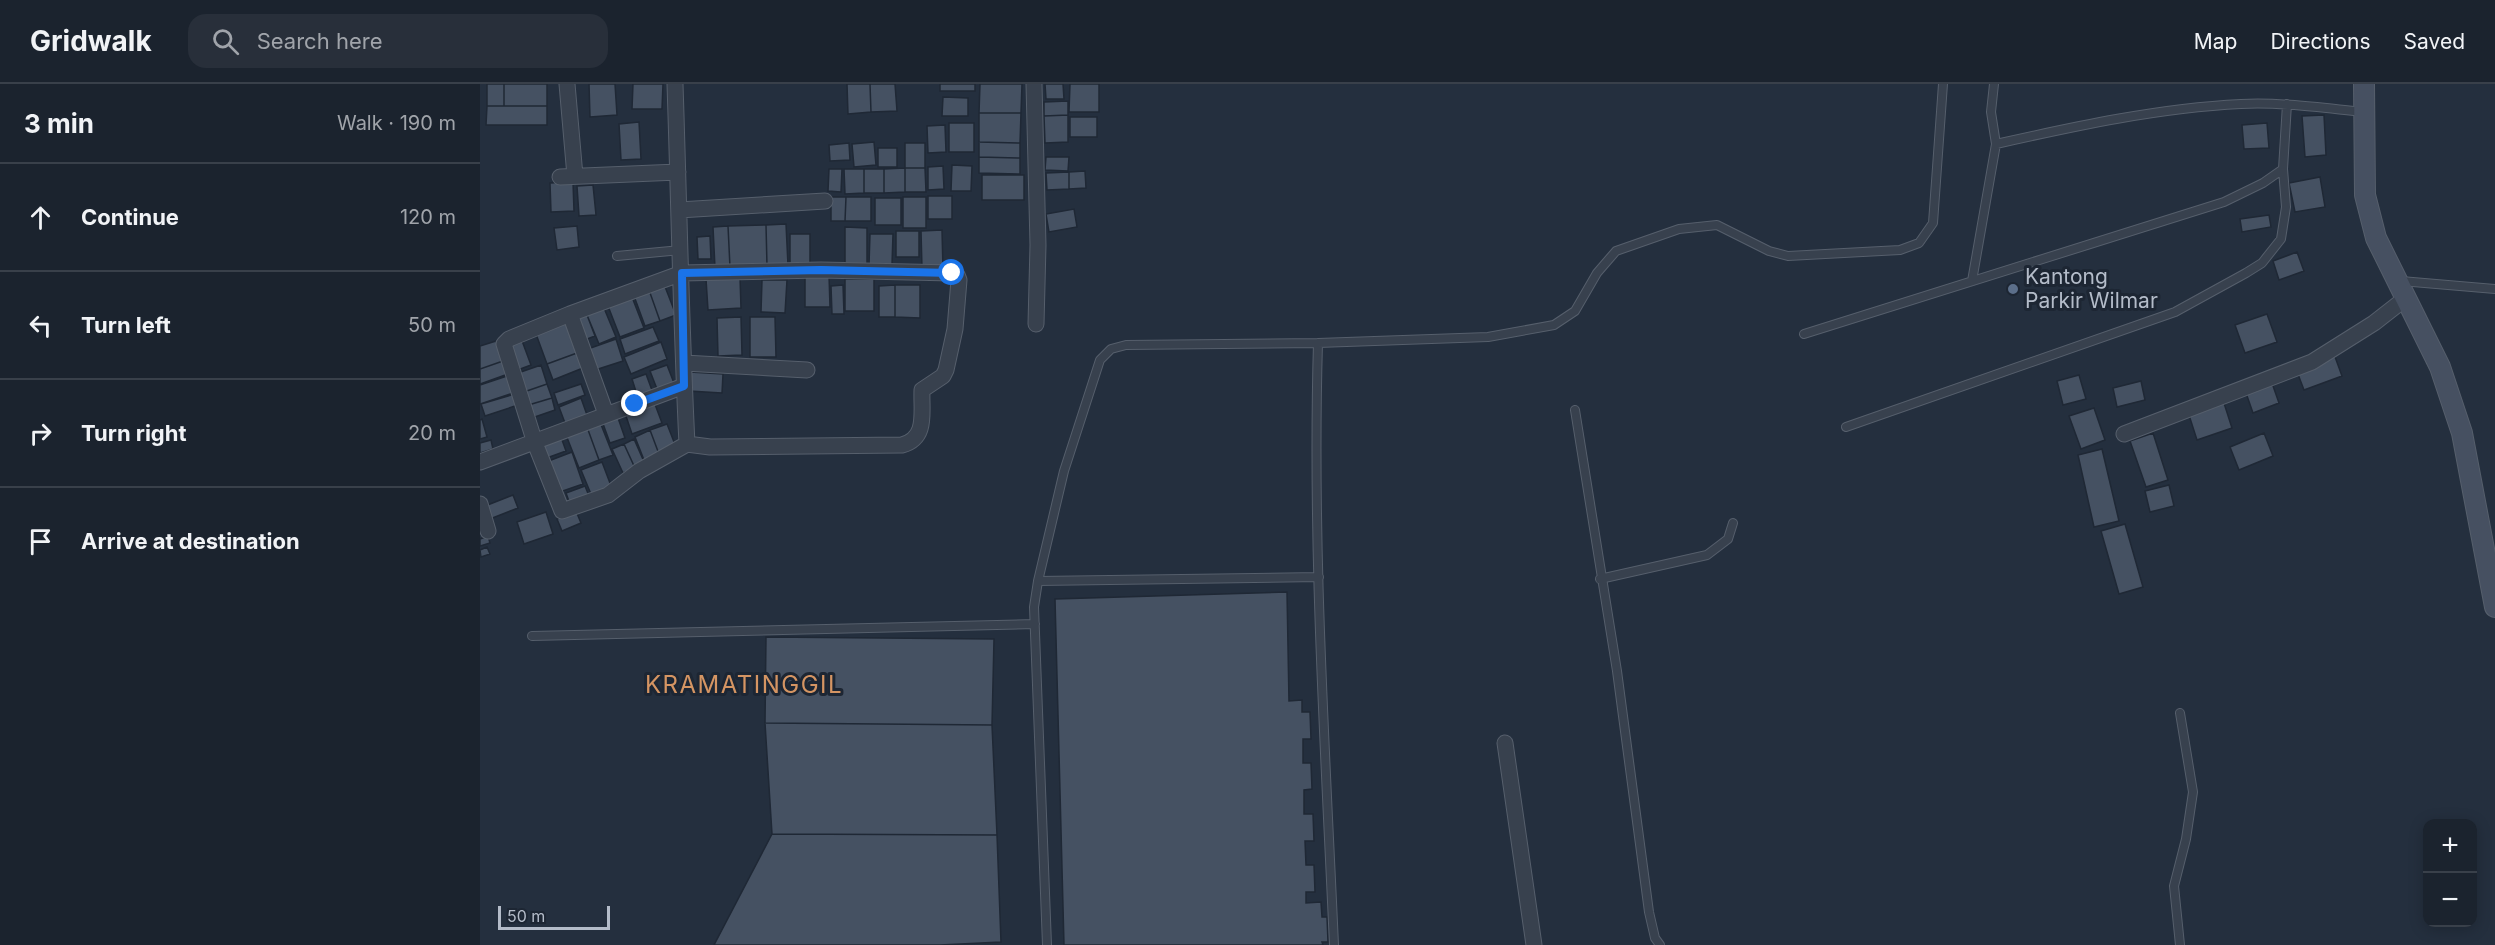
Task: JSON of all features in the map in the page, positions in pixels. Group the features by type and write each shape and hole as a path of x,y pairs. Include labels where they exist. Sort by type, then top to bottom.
{"main road":[{"path":"2364,84 2365,195 2376,238 2440,367 2462,433 2495,607"}],"street":[{"path":"567,84 568,176 678,172"},
{"path":"675,84 687,444"},
{"path":"1034,84 1038,245 1036,324"},
{"path":"679,210 825,201"},
{"path":"821,270 952,273 957,275 959,280 955,329 946,370 922,390 920,433 912,443 902,445 732,447 687,444 639,471 608,495 562,511 535,443 504,344 509,339 570,314 682,273 821,270"},
{"path":"2124,434 2312,362 2374,323 2402,290"},
{"path":"570,314 606,414"},
{"path":"684,363 807,370"},
{"path":"480,462 684,386"},
{"path":"480,504 488,531"},
{"path":"1505,743 1534,945"}],"lane":[{"path":"1047,945 1035,624 1038,581 1065,471 1091,386 1100,360 1111,349 1126,345 1318,343 1488,337 1554,325 1575,311 1597,273 1616,250 1679,229 1717,225 1769,251 1788,256 1900,250 1919,243 1933,223 1943,84"},
{"path":"1972,281 1996,144 1990,112 1994,84"},
{"path":"1996,144 2153,114 2239,104 2287,104 2364,112"},
{"path":"1846,427 2175,312 2262,263 2281,239 2286,207 2283,169 2287,104"},
{"path":"1803,334 2224,202 2263,183 2283,169"},
{"path":"617,256 681,250"},
{"path":"2402,290 2495,289"},
{"path":"1318,343 1315,404 1319,577 1334,945"},
{"path":"1575,410 1600,579 1617,671 1649,912 1655,938 1660,945"},
{"path":"1600,579 1707,555 1728,539 1733,523"},
{"path":"1038,581 1089,583 1319,577"},
{"path":"532,636 1035,624"},
{"path":"2180,713 2193,792 2186,839 2174,886 2180,945"}],"building":[{"path":"487,84 504,84 504,106 487,106"},
{"path":"504,84 547,84 547,106 504,106"},
{"path":"589,84 615,84 617,115 590,117"},
{"path":"633,84 663,84 662,109 632,109"},
{"path":"847,84 870,84 871,112 848,114"},
{"path":"870,84 895,84 897,111 871,112"},
{"path":"940,84 975,84 975,91 940,91"},
{"path":"980,84 1022,84 1021,113 979,113"},
{"path":"1045,84 1063,84 1064,99 1046,99"},
{"path":"1070,84 1099,84 1099,112 1069,112"},
{"path":"943,97 968,98 968,116 942,116"},
{"path":"1068,101 1068,115 1044,116 1044,102"},
{"path":"487,106 547,106 547,125 486,125"},
{"path":"979,113 1021,113 1020,143 979,142"},
{"path":"1068,115 1068,142 1045,143 1044,116"},
{"path":"2324,115 2326,155 2305,157 2302,116"},
{"path":"1070,117 1097,117 1097,137 1070,137"},
{"path":"639,122 641,159 621,160 619,124"},
{"path":"949,123 974,123 974,152 949,152"},
{"path":"2267,123 2269,148 2244,149 2242,125"},
{"path":"945,125 946,152 928,153 927,126"},
{"path":"874,142 876,165 854,167 852,144"},
{"path":"979,142 1020,143 1020,158 979,157"},
{"path":"849,143 850,160 830,161 829,145"},
{"path":"905,143 925,143 925,168 905,168"},
{"path":"878,148 897,148 897,167 878,167"},
{"path":"979,157 1020,158 1020,174 979,173"},
{"path":"1046,157 1069,157 1068,171 1045,170"},
{"path":"952,165 972,166 971,191 951,191"},
{"path":"943,166 944,189 928,190 928,167"},
{"path":"905,168 905,192 884,193 884,169"},
{"path":"905,168 925,168 926,192 905,192"},
{"path":"829,169 842,169 841,192 828,191"},
{"path":"844,169 864,169 864,193 845,194"},
{"path":"864,169 884,169 884,193 864,193"},
{"path":"1085,171 1086,188 1069,189 1069,172"},
{"path":"1069,172 1069,189 1047,190 1046,173"},
{"path":"982,175 1024,175 1024,200 982,200"},
{"path":"2320,177 2325,207 2295,212 2289,183"},
{"path":"573,182 574,211 551,212 550,183"},
{"path":"593,185 596,215 579,216 577,186"},
{"path":"928,196 952,196 952,219 928,219"},
{"path":"831,197 846,197 845,221 831,221"},
{"path":"846,197 871,197 871,221 845,221"},
{"path":"903,197 926,197 926,228 903,228"},
{"path":"875,198 901,198 901,225 875,225"},
{"path":"1074,209 1077,227 1049,232 1046,214"},
{"path":"2269,215 2271,227 2242,232 2240,219"},
{"path":"786,224 788,265 767,266 766,225"},
{"path":"766,225 767,266 730,267 728,226"},
{"path":"577,226 579,247 557,250 554,228"},
{"path":"728,226 730,267 715,268 713,227"},
{"path":"845,227 867,228 867,265 845,265"},
{"path":"942,230 943,269 922,269 921,231"},
{"path":"896,231 919,231 919,257 896,257"},
{"path":"790,234 810,234 810,266 790,266"},
{"path":"870,234 893,234 892,265 869,265"},
{"path":"710,236 711,259 698,259 697,237"},
{"path":"2297,252 2304,271 2279,280 2273,261"},
{"path":"829,275 830,307 805,307 805,276"},
{"path":"740,277 741,308 708,310 706,279"},
{"path":"845,279 874,279 874,311 845,311"},
{"path":"762,280 787,280 785,313 761,312"},
{"path":"664,284 676,315 660,321 649,290"},
{"path":"843,285 844,314 832,314 831,286"},
{"path":"895,285 920,285 920,318 895,317"},
{"path":"895,285 895,317 879,317 879,286"},
{"path":"649,290 660,321 645,326 634,296"},
{"path":"632,297 644,328 620,337 608,306"},
{"path":"604,308 616,337 599,344 587,315"},
{"path":"2267,314 2277,342 2245,353 2235,325"},
{"path":"587,315 595,336 582,341 574,320"},
{"path":"741,317 742,355 718,356 717,318"},
{"path":"750,317 775,317 776,357 750,357"},
{"path":"566,323 577,353 547,364 536,334"},
{"path":"653,327 659,341 625,354 620,339"},
{"path":"521,338 531,365 515,371 505,344"},
{"path":"616,339 623,361 592,371 585,350"},
{"path":"496,341 503,361 480,369 480,346"},
{"path":"661,342 667,359 631,374 624,357"},
{"path":"577,353 583,368 553,380 547,364"},
{"path":"2334,354 2342,376 2304,390 2296,369"},
{"path":"503,361 508,374 480,384 480,369"},
{"path":"541,365 547,384 521,393 515,374"},
{"path":"667,365 674,383 657,389 650,371"},
{"path":"690,372 723,374 722,393 689,391"},
{"path":"646,374 653,393 638,398 632,379"},
{"path":"2079,375 2086,399 2063,405 2057,381"},
{"path":"507,376 513,393 480,404 480,385"},
{"path":"2141,381 2145,400 2117,407 2113,388"},
{"path":"2272,383 2279,403 2253,413 2246,393"},
{"path":"547,384 552,398 525,406 521,393"},
{"path":"581,384 585,395 558,405 554,393"},
{"path":"515,394 518,405 485,416 481,404"},
{"path":"552,398 555,410 529,419 525,406"},
{"path":"581,398 587,415 565,423 559,407"},
{"path":"653,399 662,423 632,434 624,410"},
{"path":"2223,400 2232,428 2197,440 2188,412"},
{"path":"2094,408 2105,440 2081,449 2069,416"},
{"path":"617,415 625,438 610,443 602,421"},
{"path":"482,419 487,437 480,439 480,420"},
{"path":"600,422 613,455 599,460 587,427"},
{"path":"667,424 676,447 659,454 650,430"},
{"path":"587,427 599,460 579,468 566,435"},
{"path":"650,430 659,454 644,460 635,437"},
{"path":"2153,433 2168,480 2146,487 2130,441"},
{"path":"2264,433 2273,456 2239,470 2230,447"},
{"path":"561,437 566,451 544,459 539,444"},
{"path":"634,439 645,464 635,468 624,444"},
{"path":"491,440 493,449 480,453 480,443"},
{"path":"624,444 635,468 623,473 612,449"},
{"path":"2102,449 2119,521 2094,527 2078,455"},
{"path":"572,452 583,484 557,493 546,462"},
{"path":"602,462 613,491 593,499 581,470"},
{"path":"2169,485 2174,506 2150,512 2145,491"},
{"path":"585,486 591,501 571,507 566,493"},
{"path":"513,495 518,508 490,519 485,506"},
{"path":"576,511 581,523 562,531 557,519"},
{"path":"546,512 553,534 524,544 517,522"},
{"path":"2125,524 2143,587 2119,594 2101,531"},
{"path":"488,536 490,543 480,546 480,539"},
{"path":"487,547 490,554 481,557 480,550"},
{"path":"1287,592 1289,701 1302,700 1302,712 1310,712 1311,739 1303,739 1303,763 1311,763 1312,789 1304,790 1304,814 1313,814 1314,841 1305,841 1306,865 1314,865 1315,892 1306,892 1306,903 1321,902 1322,917 1327,917 1328,942 1322,942 1323,945 1064,945 1055,599"},
{"path":"766,637 994,639 992,725 765,723"},
{"path":"765,723 992,725 997,835 772,834"},
{"path":"772,834 997,835 1001,942 940,945 714,945"}],"place":[{"name":"Kantong Parkir Wilmar","path":"2013,289"}],"district":[{"name":"KRAMATINGGIL","path":"744,685"}],"route":[{"path":"635,404 684,386 682,273 821,270 952,273"}]}
